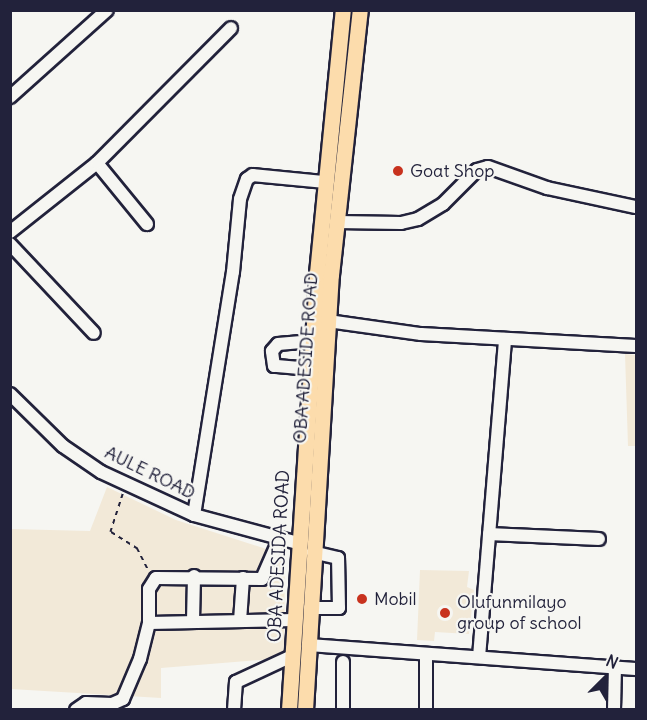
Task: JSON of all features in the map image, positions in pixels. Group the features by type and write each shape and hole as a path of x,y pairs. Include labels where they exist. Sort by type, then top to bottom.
{"main road":[{"name":"OBA ADESIDA ROAD","path":"289,710 298,543 325,182 343,10"},
{"name":"OBA ADESIDE ROAD","path":"305,710 328,321 360,10"},
{"path":"330,129 346,130"}],"street":[{"path":"10,97 106,10"},
{"path":"10,232 97,163 231,28"},
{"path":"97,163 147,224"},
{"path":"337,222 401,223 418,219 443,204 477,171 488,167 547,188 636,207"},
{"path":"194,514 233,272 240,199 247,179 253,175 325,182"},
{"path":"10,244 94,333"},
{"path":"328,321 421,334 636,346"},
{"path":"479,657 505,339"},
{"path":"311,369 274,366 272,351 278,344 313,341"},
{"name":"AULE ROAD","path":"10,394 63,446 125,484 194,514 279,540 298,543"},
{"path":"489,534 599,539"},
{"path":"76,710 86,703 112,704 123,699 140,659 149,623 149,589 153,580 162,575 266,578 279,540"},
{"path":"310,608 339,608 339,558 313,552"},
{"path":"193,621 194,576"},
{"path":"240,621 243,578"},
{"path":"149,623 294,620"},
{"path":"308,645 636,669"},
{"path":"426,654 426,710"},
{"path":"234,710 236,682 292,656"},
{"path":"343,662 343,710"},
{"path":"614,710 615,667"}],"path":[{"path":"125,484 111,532 137,548 153,580"}],"shaded area":[{"path":"625,354 636,355 636,446 628,446"},
{"path":"107,487 176,520 285,555 284,658 161,668 161,698 11,689 10,529 90,531"},
{"name":"Olufunmilayo group of school","path":"420,570 469,571 467,587 474,590 469,634 435,632 434,641 417,640"}],"place":[{"name":"Goat Shop","path":"398,171"},
{"name":"Mobil","path":"362,599"},
{"name":"Olufunmilayo group of school","path":"445,613"}]}
